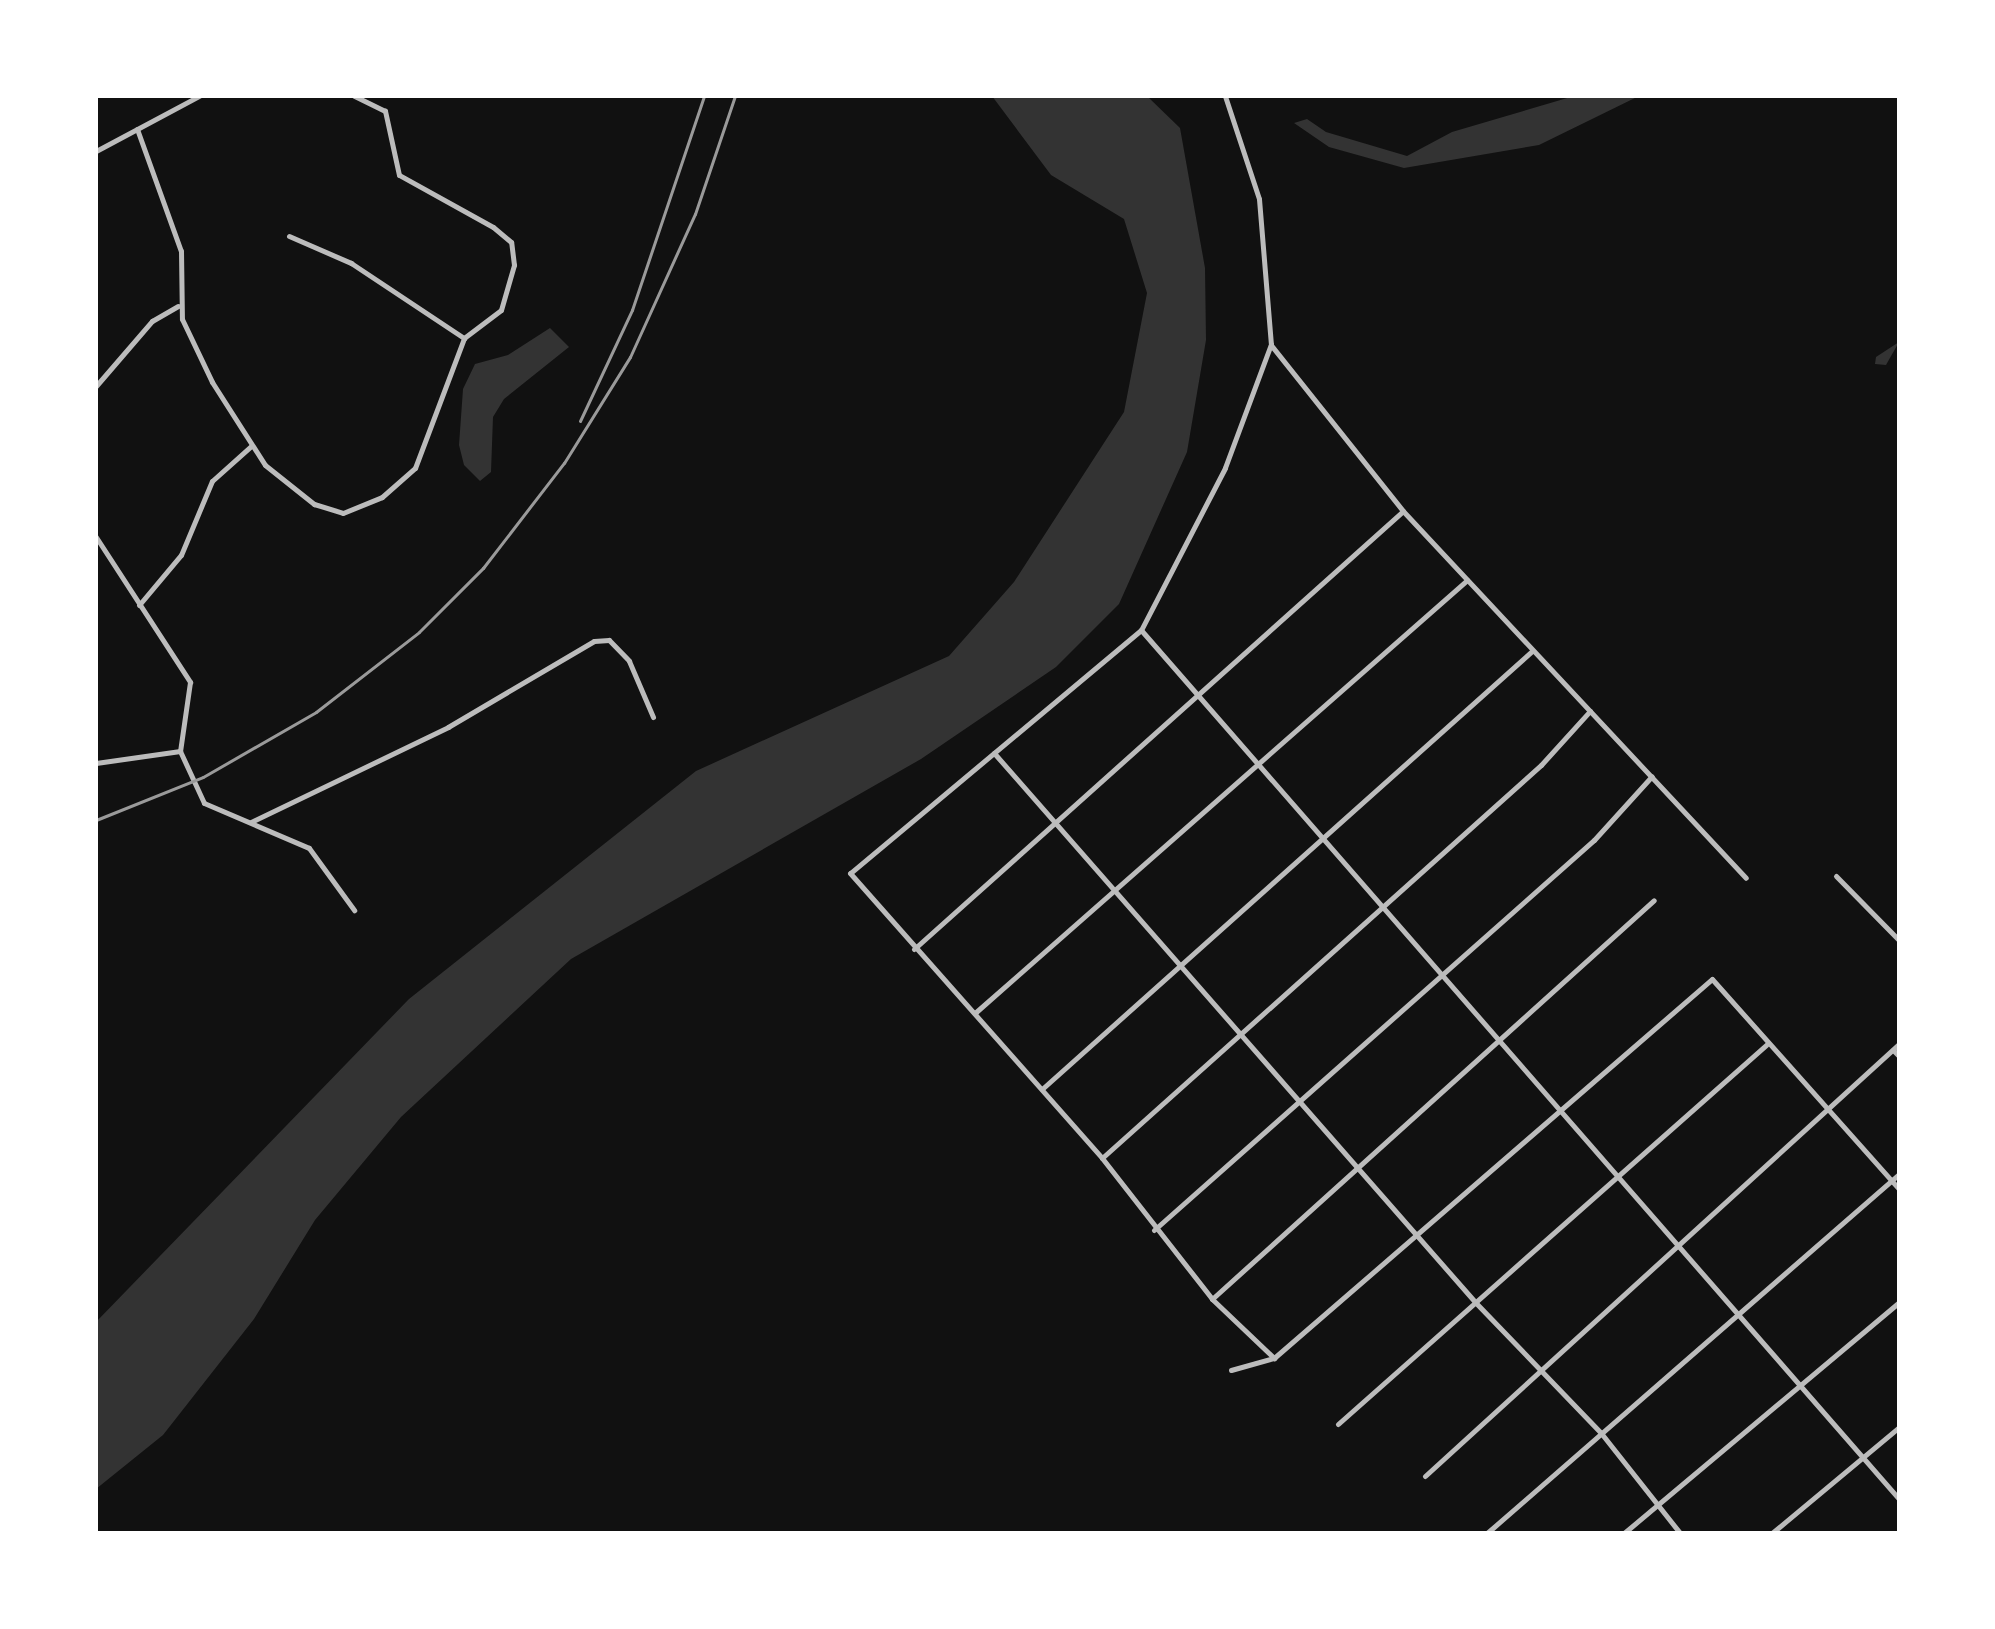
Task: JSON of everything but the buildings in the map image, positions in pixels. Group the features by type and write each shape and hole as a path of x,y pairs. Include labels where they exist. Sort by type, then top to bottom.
{"street":[{"path":"96,151 199,96"},
{"path":"137,129 181,251 178,306 251,446 314,504 343,513 382,497 415,468 464,338 511,295 511,242 493,227 399,175 385,111 354,96"},
{"path":"1225,96 1259,199 1271,344 1225,468 1141,630 850,873 1102,1158 1154,1230 1212,1299 1274,1358"},
{"path":"289,236 351,263 464,338"},
{"path":"96,386 152,321 178,306"},
{"path":"1271,344 1403,511 1746,878"},
{"path":"139,605 181,555 212,481 251,446"},
{"path":"914,949 1403,511"},
{"path":"96,537 190,682 180,751 204,803 309,848 354,910"},
{"path":"976,1012 1118,892 1467,580"},
{"path":"1141,630 1196,699 1259,764 1441,974 1740,1309 1803,1383 1860,1458 1899,1499"},
{"path":"251,822 448,727 585,644 609,640 620,651 653,717"},
{"path":"1042,1089 1532,651"},
{"path":"1102,1158 1541,765 1590,711"},
{"path":"96,763 180,751"},
{"path":"994,753 1118,892 1179,966 1422,1233 1476,1303 1601,1433 1680,1533"},
{"path":"1154,1230 1594,840 1652,776"},
{"path":"1836,876 1899,940"},
{"path":"1212,1299 1502,1041 1654,900"},
{"path":"1231,1370 1274,1358 1712,979 1766,1045 1899,1189"},
{"path":"1425,1476 1539,1367 1899,1044"},
{"path":"1338,1424 1623,1178 1766,1045"},
{"path":"1893,1050 1899,1056"},
{"path":"1487,1533 1740,1309 1899,1174"},
{"path":"1624,1533 1899,1302"},
{"path":"1772,1533 1899,1427"}],"shaded area":[{"path":"992,96 1147,96 1180,128 1205,268 1206,340 1187,452 1119,604 1056,667 921,759 571,959 401,1117 315,1220 254,1319 163,1435 96,1489 96,1322 409,999 696,771 949,656 1014,582 1124,412 1147,293 1124,219 1051,175"},
{"path":"1574,96 1639,96 1539,145 1404,168 1329,147 1294,123 1307,119 1326,132 1407,156 1452,132"},
{"path":"550,328 569,347 504,399 493,417 491,472 480,481 464,465 459,445 463,389 475,364 508,355"},
{"path":"1899,342 1886,365 1875,364 1876,357"}],"railway":[{"path":"580,421 632,310 704,96"},
{"path":"96,820 203,777 316,712 419,632 483,568 564,463 630,357 695,214 735,96"}]}
